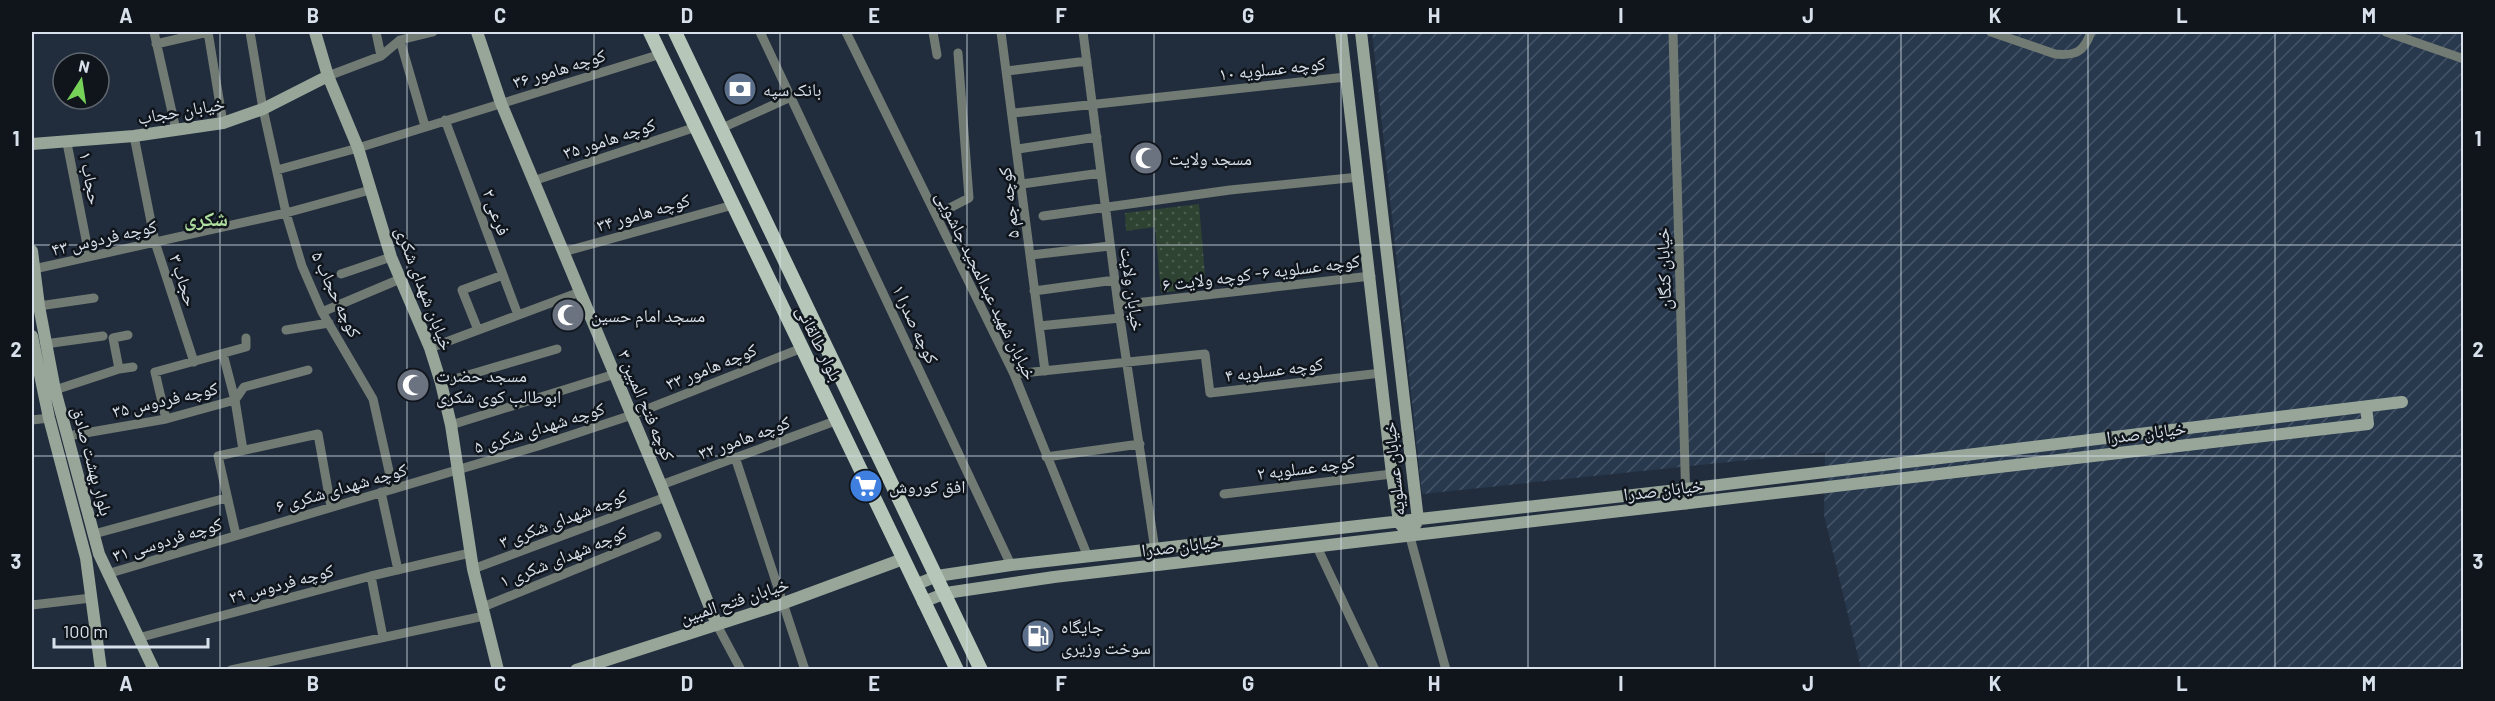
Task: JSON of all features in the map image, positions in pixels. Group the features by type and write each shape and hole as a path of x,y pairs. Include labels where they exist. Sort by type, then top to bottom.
{"main road":[{"name":"بلوار طالقانی","path":"650,32 957,669"},
{"name":"بلوار طالقانی","path":"675,32 981,669"},
{"path":"802,348 823,339"}],"street":[{"path":"154,32 176,130"},
{"path":"156,44 208,32 223,123"},
{"name":"کوچه حجاب ۵","path":"250,32 263,109 286,213 302,266 322,312 373,399 393,489"},
{"name":"خیابان شهدای شکری","path":"315,32 328,76 358,148 369,190 392,257 430,348 441,383 451,425 456,470 473,569 498,669"},
{"path":"376,32 381,56"},
{"path":"328,76 381,56 400,40 433,32"},
{"name":"کوچه فتح المبین ۳","path":"477,32 501,103 717,625"},
{"name":"کوچه صدرا ۱","path":"760,32 1011,565"},
{"name":"خیابان شهید عبدالمجید جاشویی","path":"846,32 1014,374 1088,557"},
{"path":"933,32 937,56"},
{"name":"کوچه جم ۵","path":"1001,32 1045,371"},
{"name":"خیابان ولایت","path":"1083,32 1118,305 1155,550"},
{"name":"خیابان عسلویه","path":"1341,32 1398,522 1410,537 1418,520 1361,32"},
{"name":"خیابان کنگان","path":"1673,32 1686,505"},
{"path":"1991,32 2064,55 2078,52 2086,45 2091,32"},
{"path":"2386,32 2463,59"},
{"path":"400,40 425,126"},
{"path":"936,215 969,198 958,53"},
{"name":"کوچه هامور ۳۶","path":"277,170 358,148 661,54"},
{"path":"1007,70 1087,61"},
{"name":"خیابان حجاب","path":"32,144 134,136 223,123 263,109 328,76"},
{"name":"کوچه عسلویه ۱۰","path":"1013,113 1346,77"},
{"path":"723,128 791,97"},
{"name":"فرعی ۲","path":"445,120 518,315"},
{"name":"کوچه هامور ۳۵","path":"533,181 696,127"},
{"name":"حجاب ۳","path":"134,136 155,242 194,362"},
{"path":"1018,149 1097,137"},
{"name":"حجاب ۱","path":"67,143 89,255"},
{"path":"1022,184 1101,173"},
{"path":"1043,216 1230,190 1359,177"},
{"name":"کوچه فردوس ۴۳","path":"34,269 286,213 369,190"},
{"name":"کوچه هامور ۳۴","path":"563,252 733,205"},
{"path":"1031,255 1110,246"},
{"name":"بلوار بهشت صادق","path":"32,251 39,306 35,341 49,418 81,537 101,669"},
{"path":"341,274 392,257"},
{"path":"478,330 462,290 503,275"},
{"name":"کوچه عسلویه ۶- کوچه ولایت ۶","path":"1118,305 1371,276"},
{"path":"322,312 400,279"},
{"path":"1034,291 1115,280"},
{"path":"430,348 580,292"},
{"path":"39,306 94,298"},
{"path":"1039,326 1120,318"},
{"path":"286,330 329,323"},
{"path":"119,369 113,338 128,335"},
{"path":"35,341 103,336"},
{"path":"166,419 156,372 246,347 246,338"},
{"name":"بلوار بهشت صادق","path":"35,341 55,390 107,574 154,669"},
{"name":"کوچه هامور ۳۳","path":"632,415 802,348"},
{"path":"441,383 557,349"},
{"path":"223,354 235,400 243,450"},
{"name":"کوچه عسلویه ۴","path":"1128,362 1205,354 1210,393 1381,373"},
{"path":"1014,374 1128,362"},
{"path":"55,390 119,369 133,367"},
{"path":"235,400 244,387 308,370"},
{"path":"451,425 615,374"},
{"name":"کوچه فردوس ۳۵","path":"68,436 166,419 235,400"},
{"name":"خیابان صدرا","path":"915,585 937,576 1011,565 1686,489 2402,402"},
{"name":"خیابان صدرا","path":"923,602 946,593 1054,577 1686,505 2368,423 2366,407"},
{"name":"کوچه شهدای شکری ۵","path":"456,470 632,415"},
{"path":"32,420 49,418"},
{"name":"کوچه هامور ۳۲","path":"663,491 735,457 838,420"},
{"path":"2227,424 2228,440"},
{"path":"236,535 218,456 318,434 332,507"},
{"path":"2063,443 2066,460"},
{"path":"1046,457 1140,444"},
{"path":"735,457 805,669"},
{"path":"1922,461 1924,476"},
{"name":"کوچه شهدای شکری ۶","path":"236,535 456,470"},
{"name":"کوچه عسلویه ۲","path":"1224,494 1392,474"},
{"name":"کوچه شهدای شکری ۳","path":"473,569 663,491"},
{"path":"381,492 398,570"},
{"path":"94,534 226,498"},
{"name":"کوچه فردوسی ۳۱","path":"107,574 236,535"},
{"name":"کوچه شهدای شکری ۱","path":"231,669 383,637 483,612 657,536"},
{"path":"1410,537 1446,669"},
{"path":"1209,544 1211,559"},
{"path":"1317,547 1375,669"},
{"name":"کوچه فردوس ۲۹","path":"138,638 370,576 470,553"},
{"name":"خیابان فتح المبین","path":"576,669 784,603 903,559"},
{"path":"1051,562 1054,577"},
{"path":"88,578 107,574"},
{"path":"370,576 383,637"},
{"path":"32,605 91,598"},
{"path":"717,625 741,669"}],"shaded area":[{"path":"1372,32 2463,32 2463,669 1861,669 1824,515 1825,452 1422,494"}],"green space":[{"path":"1199,204 1206,287 1161,293 1155,227 1126,231 1125,213"}],"place":[{"name":"بانک سپه","path":"740,89"},
{"name":"مسجد ولایت","path":"1146,158"},
{"name":"مسجد امام حسین","path":"568,315"},
{"name":"مسجد حضرت ابوطالب کوی شکری","path":"413,385"},
{"name":"افق کوروش","path":"866,486"},
{"name":"جایگاه سوخت وزیری","path":"1038,636"}],"district":[{"name":"شکری","path":"206,218"}]}
